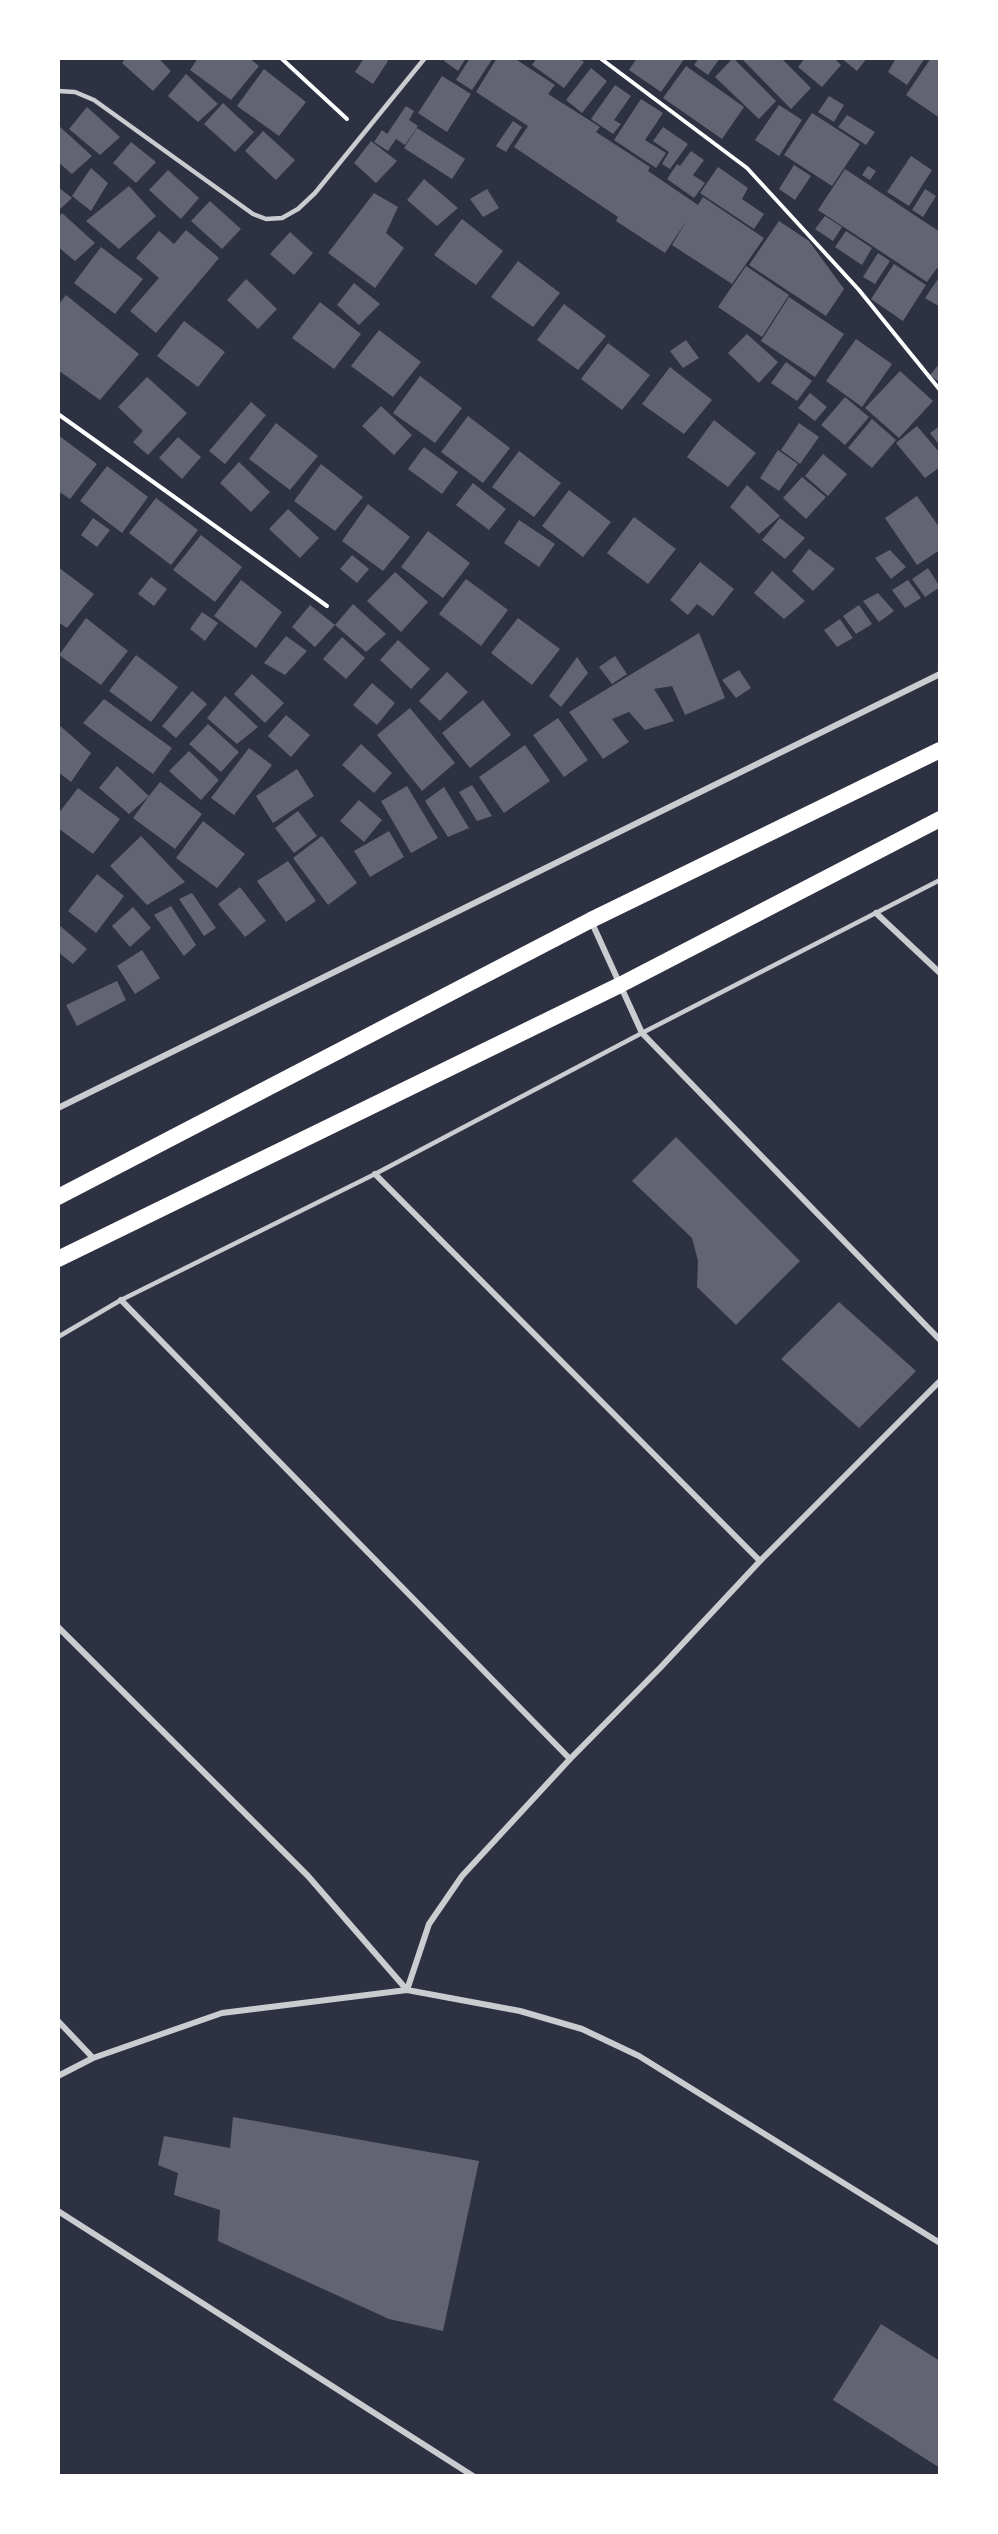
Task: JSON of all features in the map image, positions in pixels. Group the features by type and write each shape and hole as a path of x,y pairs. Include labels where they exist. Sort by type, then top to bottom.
{"highway":[{"path":"58,1197 591,920 939,750"},
{"path":"58,1259 620,985 939,819"}],"street":[{"path":"58,1108 939,675"},
{"path":"876,913 939,973"},
{"path":"591,920 642,1033 939,1340"},
{"path":"375,1174 760,1561"},
{"path":"121,1300 570,1759"},
{"path":"407,1990 429,1924 462,1876 570,1759 660,1668 760,1561 939,1381"},
{"path":"58,1627 308,1876 407,1990"},
{"path":"58,2076 93,2058 222,2013 407,1990 520,2011 582,2029 639,2056 939,2243"},
{"path":"58,2021 93,2058"},
{"path":"58,2211 473,2475"}],"lane":[{"path":"58,92 75,92 94,100 253,214 266,219 282,218 298,209 315,193 425,58"},
{"path":"58,1337 121,1300 375,1174 939,880"}],"path":[{"path":"281,58 363,134"},
{"path":"600,58 747,168 859,291 939,390"},
{"path":"58,414 327,606"}],"building":[{"path":"126,58 158,58 171,71 153,91 122,63"},
{"path":"198,58 249,58 259,66 231,100 190,70"},
{"path":"364,58 384,58 388,61 373,84 355,72"},
{"path":"446,58 466,58 458,71 444,61"},
{"path":"470,58 493,58 472,90 456,80"},
{"path":"497,58 514,58 555,85 548,94 600,127 596,132 650,167 648,171 698,205 703,197 764,238 732,284 672,245 687,220 665,253 616,221 618,217 514,147 528,126 476,92"},
{"path":"537,58 579,58 584,62 564,88 532,65"},
{"path":"637,58 685,58 661,92 629,70"},
{"path":"699,58 720,58 708,75 694,65"},
{"path":"733,58 776,101 759,119 715,77"},
{"path":"741,58 781,58 811,88 791,109"},
{"path":"805,58 834,58 841,65 822,87 798,67"},
{"path":"841,58 867,58 857,71"},
{"path":"896,58 925,58 907,85 888,72"},
{"path":"931,58 940,58 940,118 906,95"},
{"path":"686,66 744,107 722,139 663,98"},
{"path":"591,68 607,81 582,113 566,100"},
{"path":"264,69 306,102 279,136 237,106"},
{"path":"186,74 218,104 198,122 168,96"},
{"path":"442,76 471,94 447,132 418,113"},
{"path":"615,85 631,96 614,120 621,124 613,134 591,119"},
{"path":"829,96 844,105 834,122 818,112"},
{"path":"641,99 663,113 645,140 666,153 656,168 614,140"},
{"path":"223,103 254,132 235,152 204,124"},
{"path":"779,105 802,120 779,156 755,140"},
{"path":"406,106 414,111 409,120 418,126 405,145 396,139 388,151 374,142 382,130 387,134"},
{"path":"87,107 120,137 100,155 69,129"},
{"path":"812,113 860,144 832,186 784,155"},
{"path":"847,115 875,132 866,145 838,127"},
{"path":"513,121 522,127 506,152 496,146"},
{"path":"58,125 92,156 72,174 58,162"},
{"path":"663,127 688,144 670,169 662,164 669,152 653,141"},
{"path":"417,128 465,159 452,179 404,148"},
{"path":"263,131 295,160 276,180 245,151"},
{"path":"371,141 397,161 376,183 354,163"},
{"path":"131,142 156,162 136,183 113,163"},
{"path":"691,151 704,160 693,175 705,183 694,198 667,179 677,164 680,166"},
{"path":"911,156 932,170 909,206 887,192"},
{"path":"794,165 811,176 795,200 779,189"},
{"path":"868,166 876,171 870,180 862,175"},
{"path":"718,167 748,188 742,199 764,214 754,229 700,193"},
{"path":"91,168 108,183 91,211 72,196"},
{"path":"845,169 940,232 940,270 937,268 927,282 818,210"},
{"path":"168,170 199,198 181,219 149,190"},
{"path":"424,179 458,208 437,226 407,200"},
{"path":"129,186 156,216 119,249 86,221"},
{"path":"58,187 72,198 58,211"},
{"path":"487,189 499,208 483,217 470,199"},
{"path":"925,189 936,196 923,217 912,210"},
{"path":"374,193 398,207 386,233 404,248 375,288 328,253"},
{"path":"210,201 241,229 222,249 191,221"},
{"path":"62,213 95,243 75,261 58,247 58,218"},
{"path":"825,216 842,227 833,241 815,229"},
{"path":"462,219 503,251 476,285 434,255"},
{"path":"779,221 809,241 844,289 826,316 749,265"},
{"path":"186,230 219,258 156,333 130,311 159,278 136,258 159,231 174,244"},
{"path":"846,231 872,248 862,265 835,247"},
{"path":"290,232 313,253 294,275 270,254"},
{"path":"101,247 143,279 115,314 74,283"},
{"path":"878,253 890,261 875,284 863,277"},
{"path":"518,261 560,293 533,327 491,297"},
{"path":"894,264 926,285 903,321 871,299"},
{"path":"746,266 789,295 762,337 718,307"},
{"path":"940,276 940,307 925,298"},
{"path":"246,279 277,309 258,329 227,300"},
{"path":"354,283 380,304 359,325 337,305"},
{"path":"66,295 139,354 100,400 58,370 58,305"},
{"path":"789,297 844,334 815,377 761,341"},
{"path":"320,302 361,334 334,369 292,338"},
{"path":"564,304 606,336 578,370 537,340"},
{"path":"184,321 225,352 198,387 157,356"},
{"path":"379,330 421,362 393,397 351,366"},
{"path":"747,334 778,362 759,383 728,353"},
{"path":"856,339 892,364 862,407 826,381"},
{"path":"686,340 699,358 683,368 670,351"},
{"path":"608,343 650,375 622,410 581,379"},
{"path":"786,362 812,381 797,401 771,383"},
{"path":"940,363 940,383 930,375"},
{"path":"670,367 712,400 684,434 642,404"},
{"path":"900,371 933,401 899,438 865,408"},
{"path":"420,376 462,408 435,443 393,413"},
{"path":"147,377 187,413 148,455 133,442 143,431 118,407"},
{"path":"810,393 827,407 815,421 798,408"},
{"path":"845,397 869,417 845,445 821,425"},
{"path":"251,402 266,415 225,464 209,451"},
{"path":"381,406 412,435 394,455 362,426"},
{"path":"468,416 510,448 483,483 441,452"},
{"path":"872,419 896,440 872,468 848,448"},
{"path":"714,420 756,453 728,487 687,457"},
{"path":"276,423 318,456 290,490 249,459"},
{"path":"799,423 819,437 800,464 781,450"},
{"path":"917,426 940,453 940,467 925,478 896,443"},
{"path":"940,426 940,446 930,433"},
{"path":"58,435 97,464 70,499 58,491"},
{"path":"178,437 201,457 182,479 159,458"},
{"path":"424,447 458,472 442,494 408,469"},
{"path":"778,450 798,464 779,491 760,478"},
{"path":"519,451 561,483 534,517 492,487"},
{"path":"823,454 847,474 828,496 805,476"},
{"path":"239,462 270,492 251,512 220,483"},
{"path":"321,464 363,497 335,531 294,501"},
{"path":"107,466 148,497 122,533 80,501"},
{"path":"802,477 826,497 806,519 783,498"},
{"path":"473,483 506,509 489,530 456,505"},
{"path":"747,485 780,516 759,534 730,507"},
{"path":"569,490 611,522 583,557 542,526"},
{"path":"917,496 940,528 940,550 917,565 885,518"},
{"path":"156,498 198,530 171,565 129,533"},
{"path":"368,504 410,537 383,571 342,541"},
{"path":"288,509 319,538 300,558 269,529"},
{"path":"634,517 676,549 648,584 607,553"},
{"path":"93,518 110,530 97,547 81,535"},
{"path":"780,518 805,538 785,559 762,540"},
{"path":"519,520 555,544 539,567 504,543"},
{"path":"428,531 470,563 443,598 401,567"},
{"path":"201,535 242,567 215,602 173,570"},
{"path":"809,549 835,569 813,591 792,571"},
{"path":"890,550 906,567 891,579 875,558"},
{"path":"352,555 369,569 357,583 340,569"},
{"path":"700,562 734,589 713,616 697,604 688,615 670,600"},
{"path":"58,567 94,594 67,628 58,622"},
{"path":"928,568 940,587 925,597 912,579"},
{"path":"772,571 805,601 784,619 754,593"},
{"path":"395,572 428,602 401,632 367,601"},
{"path":"151,577 167,589 154,606 138,594"},
{"path":"466,579 508,610 481,646 439,614"},
{"path":"241,580 282,612 256,648 214,616"},
{"path":"908,580 921,598 905,608 892,590"},
{"path":"878,593 894,611 879,622 863,601"},
{"path":"353,604 386,634 366,652 335,625"},
{"path":"310,605 335,625 315,647 292,627"},
{"path":"859,605 872,624 856,634 843,616"},
{"path":"202,612 218,623 205,641 190,629"},
{"path":"86,618 128,651 101,685 59,655"},
{"path":"518,618 560,649 532,685 491,653"},
{"path":"840,619 853,638 837,647 824,630"},
{"path":"699,633 725,698 685,715 672,686 654,689 674,721 645,730 629,712 612,719 629,742 603,759 569,712"},
{"path":"286,636 307,651 285,675 264,663"},
{"path":"342,637 365,658 346,679 323,659"},
{"path":"398,640 430,669 411,689 380,660"},
{"path":"136,655 178,687 151,722 109,691"},
{"path":"615,656 627,674 612,684 599,667"},
{"path":"577,657 588,673 561,707 549,696"},
{"path":"739,670 751,688 736,698 722,680"},
{"path":"447,672 468,692 440,721 419,701"},
{"path":"252,674 284,703 265,723 234,694"},
{"path":"372,683 395,703 377,725 353,705"},
{"path":"192,691 207,704 176,738 162,726"},
{"path":"225,696 258,727 237,744 207,718"},
{"path":"104,699 172,748 153,774 83,723"},
{"path":"483,700 511,735 470,768 442,733"},
{"path":"410,708 455,763 422,791 377,735"},
{"path":"286,715 310,735 291,757 268,736"},
{"path":"558,718 588,760 564,777 533,735"},
{"path":"58,724 91,753 71,782 58,772"},
{"path":"208,724 239,752 221,772 189,744"},
{"path":"361,744 392,773 374,793 342,765"},
{"path":"525,745 550,781 504,813 479,777"},
{"path":"249,748 272,765 234,815 211,798"},
{"path":"189,751 219,780 201,800 169,771"},
{"path":"117,766 149,796 129,814 99,788"},
{"path":"297,769 314,796 273,823 256,796"},
{"path":"160,782 202,814 175,849 133,818"},
{"path":"472,785 492,816 477,821 459,792"},
{"path":"407,786 438,838 411,853 381,801"},
{"path":"444,787 469,828 448,837 425,801"},
{"path":"78,788 120,819 93,854 58,828 58,814"},
{"path":"359,800 382,820 364,842 340,821"},
{"path":"298,811 317,836 294,853 275,828"},
{"path":"203,821 245,854 217,888 176,858"},
{"path":"389,831 404,857 370,877 354,851"},
{"path":"141,836 185,882 147,905 110,866"},
{"path":"322,836 357,883 328,905 293,858"},
{"path":"288,861 316,901 286,922 257,881"},
{"path":"97,874 124,896 96,933 68,911"},
{"path":"240,887 266,921 245,937 218,904"},
{"path":"192,893 216,928 204,936 179,899"},
{"path":"171,906 196,945 184,956 154,915"},
{"path":"133,907 151,928 130,947 112,926"},
{"path":"58,924 87,949 73,964 58,952"},
{"path":"142,950 160,978 135,994 117,966"},
{"path":"117,981 126,1000 77,1026 66,1005"},
{"path":"676,1137 800,1261 736,1325 697,1287 698,1261 692,1238 632,1181"},
{"path":"839,1302 916,1371 859,1428 781,1359"},
{"path":"233,2117 479,2161 443,2331 389,2319 218,2241 220,2210 174,2195 178,2173 158,2165 164,2136 230,2148"},
{"path":"881,2324 940,2361 940,2468 833,2400"}]}
